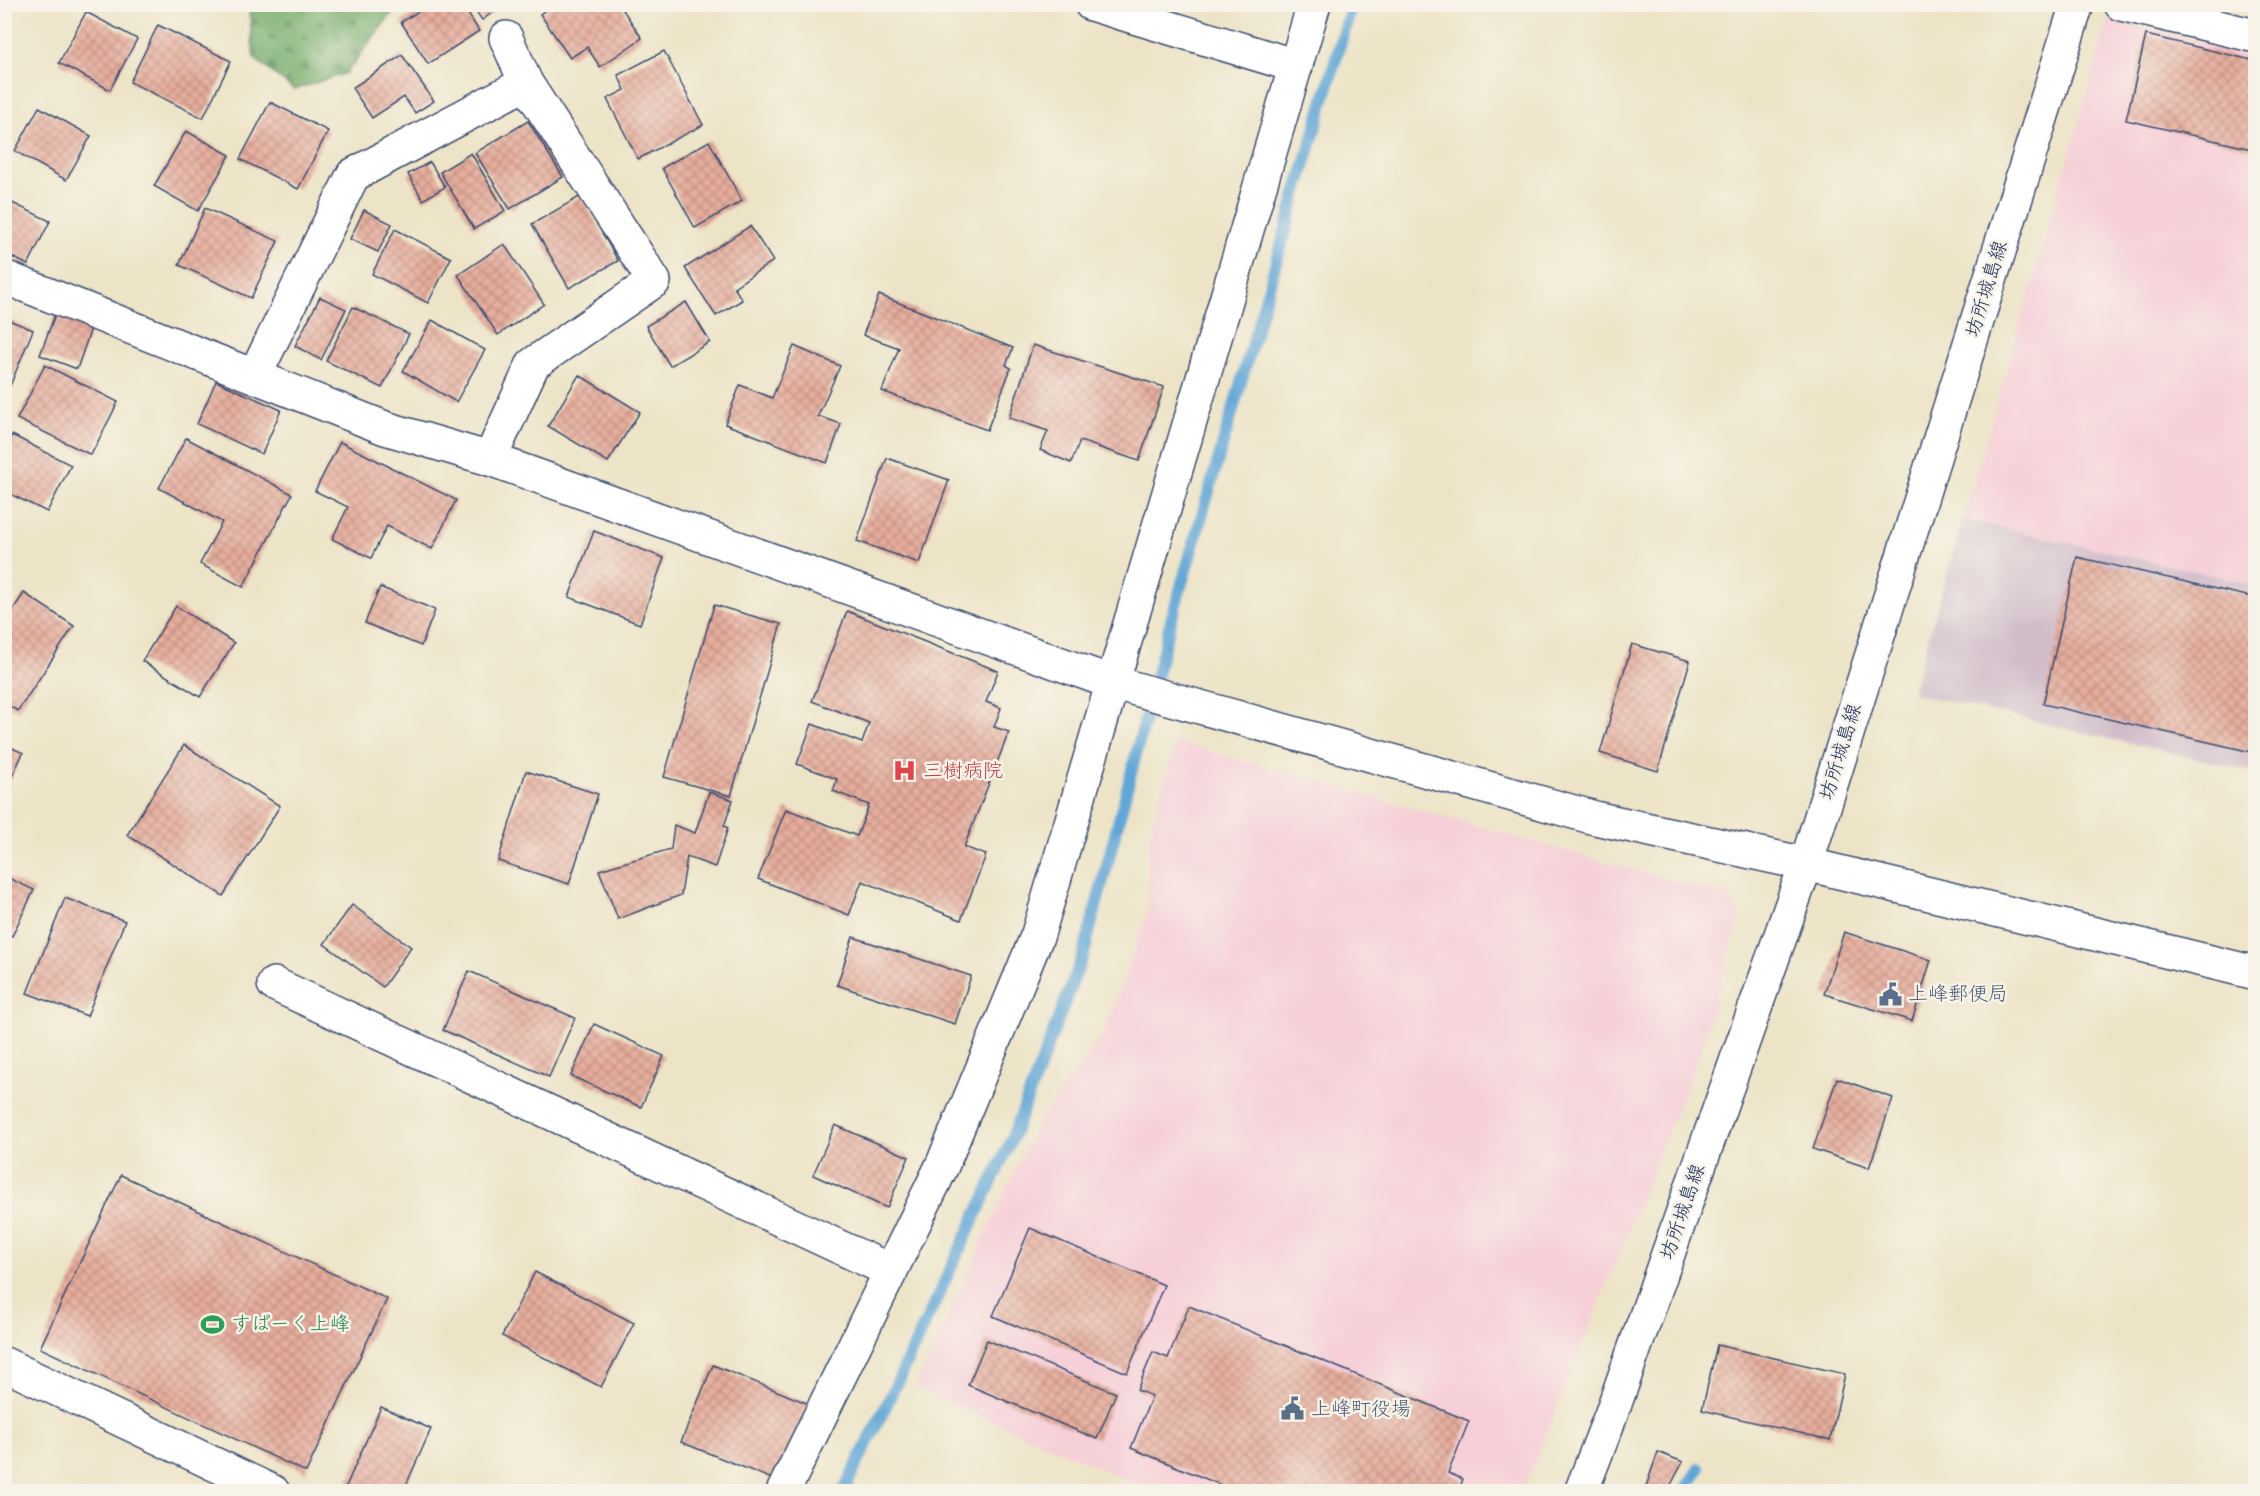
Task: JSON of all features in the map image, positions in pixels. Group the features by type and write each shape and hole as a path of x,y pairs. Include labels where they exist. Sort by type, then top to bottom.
{"street":[{"path":"1091,4 1296,66"},
{"path":"783,1491 942,1166 1038,934 1314,4"},
{"name":"坊所城島線","path":"1581,1491 1611,1415 1806,864 2077,4"},
{"path":"2121,4 2256,36"},
{"path":"490,459 533,364 654,281 526,83 506,38"},
{"path":"255,375 353,175 526,83"},
{"path":"4,277 385,428 490,459 1111,682 1595,818 1806,864 2256,973"},
{"path":"274,984 891,1272"},
{"path":"4,1364 273,1491"}],"shaded area":[{"path":"2109,19 2255,54 2255,585 1963,519"},
{"path":"1963,519 2255,585 2255,772 1912,693"},
{"path":"1176,742 1731,897 1740,916 1699,1055 1523,1491 1152,1491 915,1387 1037,1123 1103,1035 1147,915 1149,835"}],"green space":[{"path":"252,4 398,5 346,73 294,90 254,58 249,12"}],"building":[{"path":"430,4 462,4 479,31 428,64 401,22"},
{"path":"471,4 505,4 482,20"},
{"path":"554,4 619,4 642,38 600,67 587,47 570,58 540,14"},
{"path":"86,12 137,39 110,90 59,63"},
{"path":"158,25 231,61 203,118 130,82"},
{"path":"2146,35 2256,61 2256,150 2126,120"},
{"path":"664,51 703,125 638,159 607,99 625,90 618,75"},
{"path":"402,55 434,101 415,113 404,97 372,118 352,88"},
{"path":"270,102 328,131 298,189 240,159"},
{"path":"39,107 91,136 66,180 15,151"},
{"path":"528,121 563,177 510,209 475,153"},
{"path":"186,131 230,155 198,211 154,186"},
{"path":"709,141 742,201 695,228 662,168"},
{"path":"471,153 505,211 474,229 440,172"},
{"path":"430,162 445,187 423,200 408,174"},
{"path":"581,196 618,261 569,288 532,224"},
{"path":"4,199 50,221 28,265 4,253"},
{"path":"205,208 278,241 251,298 179,265"},
{"path":"364,210 392,224 378,252 350,239"},
{"path":"750,226 773,261 734,287 742,300 716,316 685,268"},
{"path":"395,229 451,258 428,303 372,274"},
{"path":"504,244 544,304 498,335 458,275"},
{"path":"879,295 1013,348 1006,365 1011,368 987,430 882,391 899,348 863,335"},
{"path":"320,297 346,309 321,360 295,346"},
{"path":"686,302 710,342 670,366 646,326"},
{"path":"353,307 409,334 382,388 326,361"},
{"path":"57,309 93,323 77,369 40,355"},
{"path":"4,318 33,330 5,398 4,398"},
{"path":"432,320 485,350 456,402 403,371"},
{"path":"1033,345 1164,387 1139,461 1080,441 1071,463 1040,450 1048,431 1009,418"},
{"path":"794,346 840,366 818,416 841,424 827,463 725,424 740,385 772,398"},
{"path":"45,365 118,402 91,455 17,419"},
{"path":"579,375 640,412 608,462 548,426"},
{"path":"216,381 281,410 262,454 197,424"},
{"path":"12,435 71,465 47,512 4,491 4,450"},
{"path":"186,438 292,494 243,587 200,564 222,522 159,488"},
{"path":"340,442 456,500 432,549 387,526 371,558 332,539 348,507 315,491"},
{"path":"887,458 949,480 919,563 857,541"},
{"path":"594,531 664,558 640,624 569,597"},
{"path":"2077,557 2256,598 2256,753 2043,704"},
{"path":"380,587 435,610 421,646 365,623"},
{"path":"24,593 74,626 18,711 4,703 4,623"},
{"path":"714,605 781,624 731,796 664,777"},
{"path":"176,606 234,643 200,697 142,661"},
{"name":"三樹病院","path":"847,611 998,671 986,702 1001,708 994,727 1009,732 964,847 986,855 961,920 862,881 849,915 758,879 786,809 857,836 869,805 833,791 837,779 797,764 812,724 862,743 869,723 812,701"},
{"path":"1632,644 1690,661 1658,771 1600,753"},
{"path":"4,744 23,753 4,794"},
{"path":"184,745 280,806 223,896 127,835"},
{"path":"526,771 598,794 569,884 498,861"},
{"path":"709,792 733,800 724,826 728,828 715,867 687,857 681,895 618,919 599,870 671,849 674,825 695,833"},
{"path":"4,876 34,890 12,936 4,932"},
{"path":"65,898 125,921 87,1016 27,993"},
{"path":"352,905 411,947 383,987 324,944"},
{"path":"1844,932 1931,960 1912,1021 1824,994"},
{"path":"853,937 971,976 955,1024 837,985"},
{"path":"469,971 575,1018 549,1077 443,1030"},
{"path":"594,1024 664,1056 641,1107 571,1076"},
{"path":"1837,1078 1893,1098 1869,1168 1813,1149"},
{"path":"835,1125 909,1157 887,1208 813,1175"},
{"name":"すぱーく上峰","path":"121,1175 387,1299 306,1472 40,1348"},
{"path":"1030,1228 1164,1285 1127,1373 993,1316"},
{"path":"535,1272 634,1323 601,1387 502,1336"},
{"name":"上峰町役場","path":"1189,1306 1469,1421 1448,1473 1463,1479 1458,1492 1238,1492 1131,1448 1152,1396 1137,1390 1153,1352 1168,1358"},
{"path":"987,1340 1116,1393 1097,1439 968,1385"},
{"path":"1717,1345 1845,1374 1830,1440 1702,1410"},
{"path":"713,1365 809,1404 777,1481 681,1442"},
{"path":"381,1407 431,1429 403,1492 346,1492 344,1491"},
{"path":"1658,1452 1683,1462 1667,1492 1644,1492"}],"waterway":[{"path":"843,1492 1011,1141 1084,953 1170,624 1352,4"},
{"path":"1683,1492 1699,1469"}],"place":[{"name":"三樹病院","path":"905,771"},
{"name":"上峰郵便局","path":"1890,994"},
{"name":"すぱーく上峰","path":"213,1324"},
{"name":"上峰町役場","path":"1293,1409"}]}
